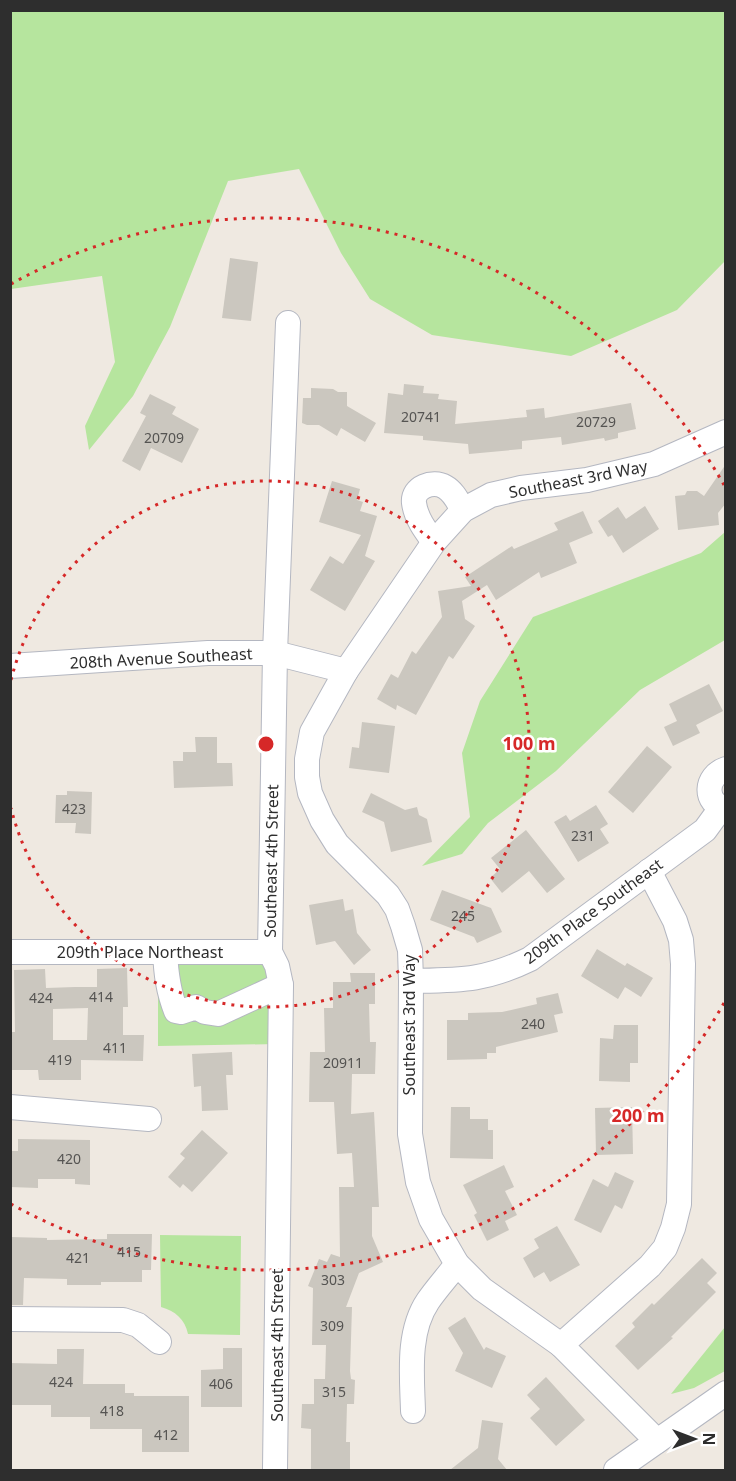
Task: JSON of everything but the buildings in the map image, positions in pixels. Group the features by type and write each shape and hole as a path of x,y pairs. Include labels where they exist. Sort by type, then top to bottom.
{"street":[{"name":"Southeast 4th Street","path":"275,1470 281,985 277,966 270,952 275,653 288,323"},
{"name":"Southeast 3rd Way","path":"657,1441 561,1345 482,1289 458,1264 431,1220 418,1182 410,1134 410,950 397,909 388,895 337,844 310,793 307,759 312,732 346,671 434,542 463,510 491,495 521,488 586,480 654,464 726,432"},
{"path":"434,542 420,522 414,502 415,495 421,488 431,484 444,486 452,493 463,510"},
{"name":"208th Avenue Southeast","path":"10,666 208,653 275,653 346,671"},
{"name":"209th Place Southeast","path":"411,981 464,980 484,977 507,970 530,959 705,830 723,808 711,798 709,783 718,772 726,769"},
{"path":"561,1345 650,1266 665,1248 679,1204 683,964 681,939 675,921 649,871"},
{"name":"209th Place Northeast","path":"10,952 270,952"},
{"path":"165,952 167,981 176,1011 181,1012 196,1007 205,1012 218,1014 281,985"},
{"path":"10,1107 149,1119"},
{"path":"413,1411 411,1368 417,1327 427,1303 458,1264"},
{"path":"10,1318 123,1320 138,1325 159,1342"},
{"path":"616,1470 726,1393"}],"green space":[{"path":"10,11 725,11 725,261 677,310 571,356 432,335 370,299 341,253 299,169 228,181 170,327 133,396 89,450 85,426 115,362 102,276 11,289"},
{"path":"725,532 725,640 640,690 556,771 488,823 462,854 422,866 470,817 462,753 480,701 533,617 701,553"},
{"path":"264,958 272,970 277,1044 158,1046 158,964 245,963"},
{"path":"160,1235 241,1236 240,1335 188,1334 179,1316 161,1307"},
{"path":"725,1327 725,1371 694,1388 671,1394"}]}
